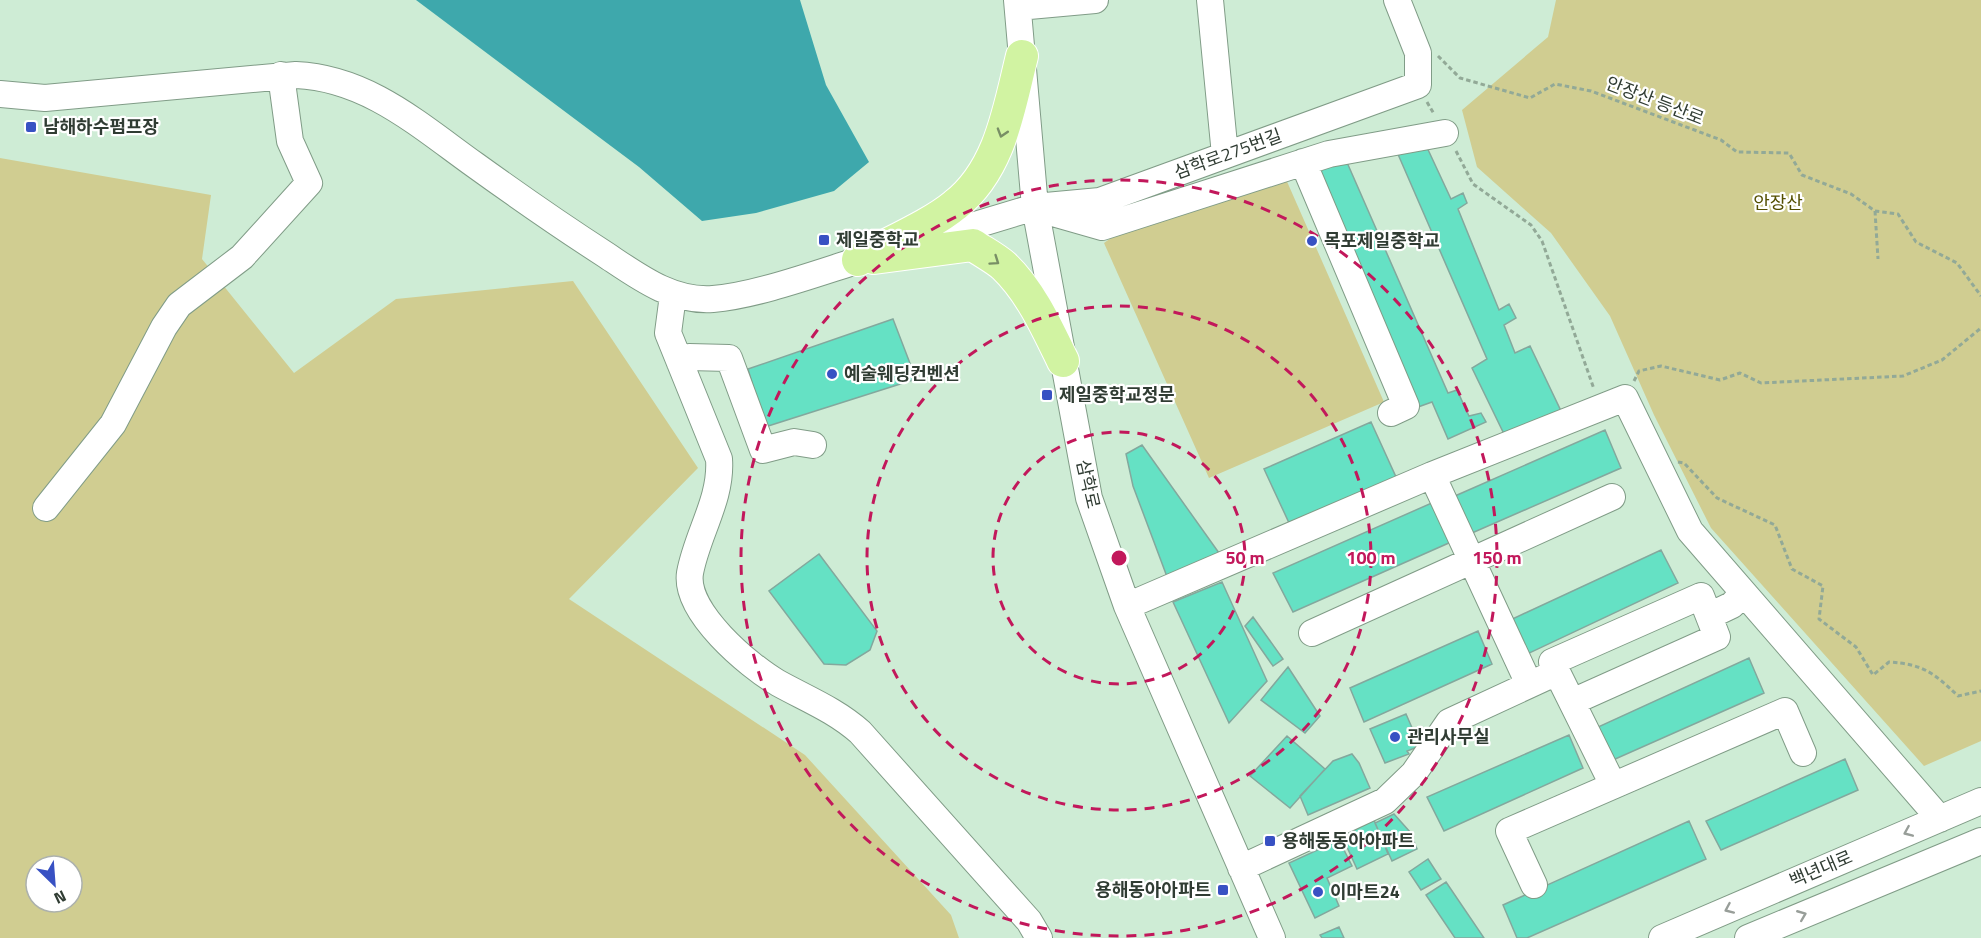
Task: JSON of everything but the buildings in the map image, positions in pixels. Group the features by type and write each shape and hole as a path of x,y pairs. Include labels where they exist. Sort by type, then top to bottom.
{"main road":[{"path":"858,260 955,205 984,172 1001,139 1022,57"},
{"path":"858,260 973,245 1003,266 1020,285 1043,320 1063,361"}],"street":[{"path":"1018,4 1095,0"},
{"path":"1210,0 1225,155"},
{"path":"1397,0 1418,53 1418,85"},
{"name":"삼학로","path":"1018,4 1035,207 1089,498 1127,606 1272,938"},
{"path":"46,508 79,470 117,418 160,335 179,305 242,257 309,183 290,141 285,118 281,75"},
{"path":"0,94 45,98 281,75 329,78 380,98 562,227 648,283 673,295 668,333 719,459 721,477 690,576 693,593 704,614 728,643 776,682 839,714 860,732 1029,921 1039,938"},
{"name":"삼학로275번길","path":"673,295 712,299 747,293 1035,207 1100,201 1418,85"},
{"path":"1035,207 1102,227 1329,153 1445,133"},
{"path":"1303,162 1406,406 1391,413"},
{"path":"680,363 689,357 729,358 763,450 794,442 813,445"},
{"path":"1127,606 1432,475 1625,398 1690,531 1940,819"},
{"path":"1432,475 1528,684"},
{"path":"1312,633 1612,497"},
{"path":"1708,616 1732,605 1743,593"},
{"path":"1572,702 1717,637 1701,596 1552,662 1613,786"},
{"path":"1241,868 1385,801 1414,773 1449,722 1557,672"},
{"path":"1534,885 1509,831 1785,711 1803,753"},
{"name":"백년대로","path":"1662,938 1981,801"},
{"name":"백년대로","path":"1748,938 1981,841"}],"path":[{"name":"안장산 등산로","path":"1418,53 1433,50 1460,78 1488,87 1530,98 1555,84 1591,91 1721,140 1737,152 1789,153 1802,175 1851,194 1875,211 1898,214 1916,242 1957,263 1981,296"},
{"path":"1418,85 1473,184 1531,225 1542,241 1600,408"},
{"path":"1875,211 1878,259"},
{"path":"1625,398 1639,371 1661,366 1719,380 1740,373 1761,383 1903,376 1942,360 1981,328"},
{"path":"1659,468 1674,462 1684,463 1717,498 1775,525 1792,569 1823,586 1819,619 1856,647 1873,675 1889,662 1910,663 1933,672 1958,696 1981,691"}],"green space":[{"name":"안장산","path":"1556,0 1981,0 1981,741 1924,766 1711,528 1654,415 1610,316 1551,233 1477,167 1462,110 1548,37"},
{"path":"0,158 211,195 202,259 294,373 396,299 573,281 698,468 569,599 805,755 951,915 959,938 0,938"},
{"path":"1285,177 1384,402 1209,478 1104,243 1118,233"}],"water":[{"path":"416,0 800,0 826,85 869,162 834,191 756,213 702,221 639,167"}],"place":[{"name":"남해하수펌프장","path":"31,127"},
{"name":"제일중학교","path":"824,240"},
{"name":"목포제일중학교","path":"1312,241"},
{"name":"예술웨딩컨벤션","path":"832,374"},
{"name":"제일중학교정문","path":"1047,395"},
{"name":"관리사무실","path":"1395,737"},
{"name":"용해동동아아파트","path":"1270,841"},
{"name":"용해동아아파트","path":"1223,890"},
{"name":"이마트24","path":"1318,892"}]}
